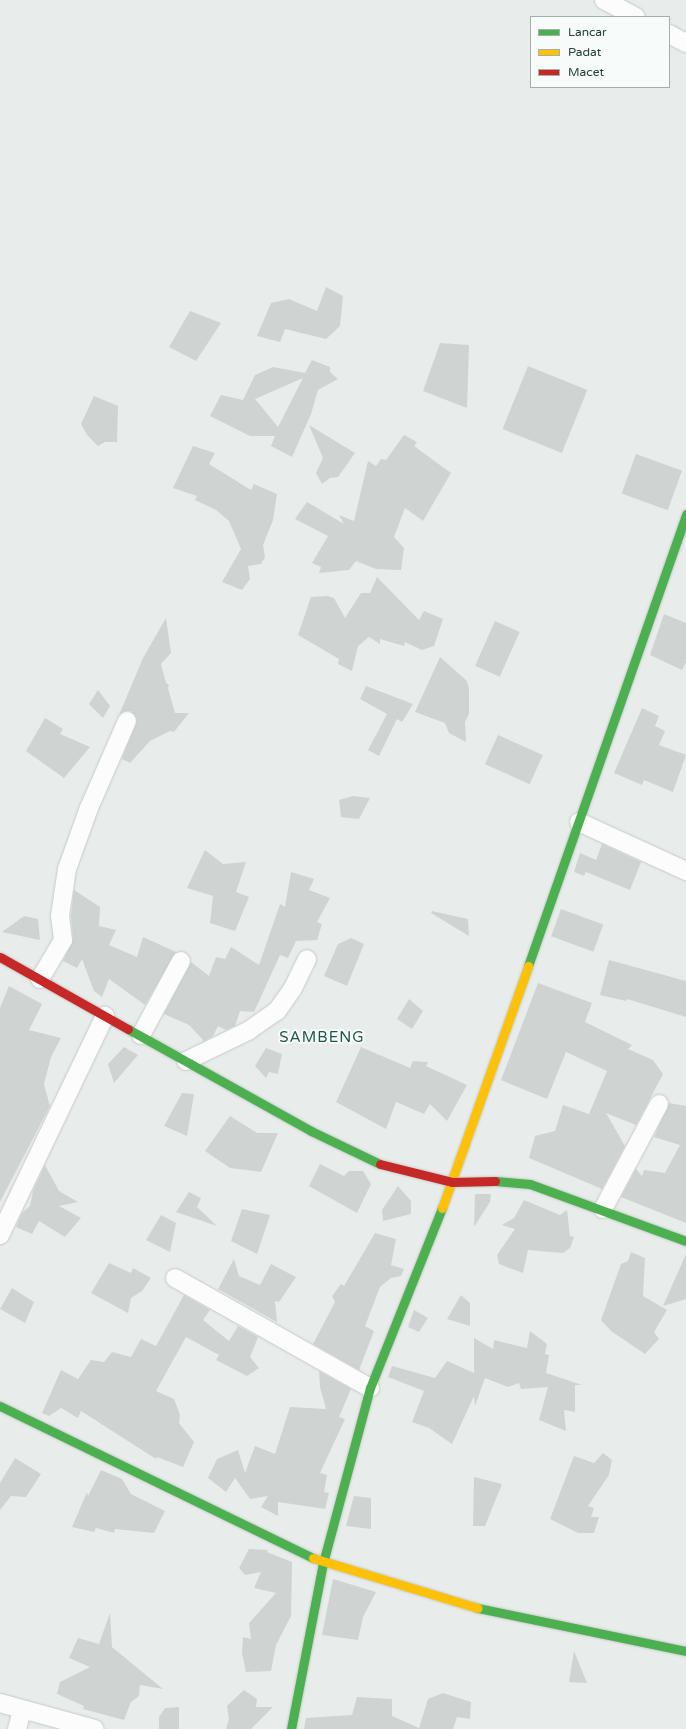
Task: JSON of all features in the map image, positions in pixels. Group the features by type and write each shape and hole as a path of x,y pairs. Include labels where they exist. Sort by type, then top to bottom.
{"street":[{"path":"604,0 634,16"},
{"path":"670,35 686,43"},
{"path":"291,1729 323,1563 370,1388 452,1182 686,514"},
{"path":"40,979 63,940 60,916 67,869 89,808 127,721"},
{"path":"579,822 686,871"},
{"path":"0,957 356,1154 384,1166 452,1182 496,1181 530,1184 603,1209 686,1241"},
{"path":"186,1061 248,1031 277,1011 293,988 307,959"},
{"path":"141,1035 181,961"},
{"path":"0,1235 105,1016"},
{"path":"603,1209 658,1104"},
{"path":"175,1278 370,1388"},
{"path":"0,1406 323,1563 456,1603 686,1651"},
{"path":"0,1703 95,1729"},
{"path":"17,1729 22,1710"}],"building":[{"path":"326,287 343,296 340,326 326,339 285,329 280,342 257,336 271,303 289,299 317,311"},
{"path":"190,311 221,323 196,361 169,347"},
{"path":"440,343 469,345 467,408 423,391"},
{"path":"312,360 330,367 330,372 338,379 318,390 311,414 292,457 271,446 275,436 250,436 210,416 221,395 243,400 255,375 273,367 305,373","holes":["303,378 278,427 255,399"]},
{"path":"528,366 587,390 562,453 503,429"},
{"path":"94,396 118,406 117,442 105,442 98,446 87,435 81,424"},
{"path":"309,425 355,453 338,477 330,478 322,484 316,473 323,458"},
{"path":"404,435 417,442 414,446 451,473 423,521 405,508 394,537 404,548 401,570 376,569 356,561 349,570 319,573 321,567 312,563 328,536 295,519 307,502 344,524 339,515 354,521 368,461 376,466 381,459 386,460"},
{"path":"193,446 215,453 209,464 251,490 254,484 277,494 273,520 263,545 265,557 261,564 248,566 250,579 242,590 222,582 241,549 229,521 216,510 195,500 197,496 173,488"},
{"path":"636,454 682,471 668,510 622,493"},
{"path":"377,577 419,620 424,611 443,619 434,646 422,650 405,642 404,646 380,639 380,644 369,637 358,646 352,671 338,664 339,659 298,635 311,597 328,596 334,598 345,618 361,593 370,593"},
{"path":"664,614 686,623 686,662 682,670 650,655"},
{"path":"166,618 171,653 161,664 166,683 169,685 168,688 175,713 189,713 174,732 170,731 150,741 130,763 122,759 137,719 131,711 125,711 119,715 143,658"},
{"path":"495,621 520,632 500,677 475,666"},
{"path":"440,657 467,681 469,689 469,714 465,722 466,742 449,733 445,723 415,712"},
{"path":"366,686 413,704 402,722 397,719 379,756 368,750 387,714 360,699"},
{"path":"98,690 110,706 103,718 89,704"},
{"path":"642,708 659,716 655,726 665,731 659,745 686,755 673,792 644,780 642,785 614,773"},
{"path":"45,718 63,729 60,734 90,747 64,778 26,751"},
{"path":"498,735 543,755 530,784 485,764"},
{"path":"353,796 370,798 359,819 341,817 339,800"},
{"path":"602,844 641,862 630,890 586,872 584,876 574,872 580,853 596,860"},
{"path":"205,850 223,864 246,862 236,892 249,897 235,931 210,923 213,896 187,888"},
{"path":"291,872 314,879 309,890 330,898 317,922 322,924 317,940 296,941 288,958 280,955 254,1012 240,1011 235,1026 226,1030 218,1026 213,1036 204,1041 189,1025 164,1014 191,962 209,976 216,957 225,959 231,947 259,965 280,904 285,907"},
{"path":"74,890 100,907 99,926 116,930 109,945 137,957 143,937 176,952 145,1005 109,979 102,997 94,991 82,959 77,968 63,961 73,939 71,916"},
{"path":"561,909 603,924 593,952 551,936"},
{"path":"432,911 468,919 469,936 431,913"},
{"path":"24,916 38,919 40,940 2,932"},
{"path":"351,938 364,944 347,986 324,976 338,944"},
{"path":"609,960 686,981 686,1017 627,999 626,1001 600,995"},
{"path":"538,983 592,1003 585,1022 632,1045 628,1049 653,1060 663,1074 636,1125 606,1113 625,1146 602,1189 529,1158 535,1136 555,1131 563,1105 589,1114 607,1071 566,1052 547,1099 501,1080"},
{"path":"9,986 42,1004 29,1030 61,1038 51,1057 44,1084 50,1106 0,1202 0,1008"},
{"path":"409,999 423,1011 412,1029 397,1019"},
{"path":"124,1047 138,1055 114,1083 108,1064"},
{"path":"361,1047 410,1068 413,1061 428,1062 426,1066 467,1085 447,1121 430,1104 424,1114 396,1102 386,1129 336,1102"},
{"path":"266,1048 282,1054 278,1074 269,1072 266,1078 255,1066"},
{"path":"182,1093 194,1094 187,1136 164,1126"},
{"path":"669,1103 686,1106 686,1223 621,1197 636,1169 642,1176 644,1170 665,1173 680,1145 654,1137"},
{"path":"230,1116 257,1133 278,1133 261,1172 230,1168 205,1151"},
{"path":"320,1164 344,1176 349,1171 363,1171 371,1184 357,1213 309,1186"},
{"path":"45,1165 59,1191 78,1202 59,1206 81,1218 65,1237 39,1221 32,1234 16,1227 22,1213 30,1206 33,1191"},
{"path":"398,1186 411,1201 411,1214 383,1221 382,1210"},
{"path":"189,1192 201,1198 197,1207 217,1226 176,1212"},
{"path":"475,1194 491,1194 490,1202 474,1227"},
{"path":"524,1200 560,1215 567,1210 570,1236 574,1237 570,1248 563,1253 528,1250 523,1273 499,1264 497,1255 515,1229 502,1225 514,1218"},
{"path":"242,1209 270,1215 257,1254 231,1241"},
{"path":"161,1215 176,1223 170,1252 146,1240"},
{"path":"375,1233 396,1239 391,1265 404,1269 401,1276 391,1278 380,1287 365,1326 374,1331 359,1370 313,1344 335,1302 332,1296 341,1284 344,1286"},
{"path":"631,1252 645,1258 643,1296 667,1310 654,1332 659,1339 645,1354 611,1331 601,1320 621,1264 628,1261"},
{"path":"686,1254 686,1299 663,1306"},
{"path":"234,1259 239,1276 260,1285 271,1264 296,1277 279,1302 275,1301 277,1322 218,1289"},
{"path":"109,1263 131,1273 133,1268 151,1278 142,1291 131,1298 128,1313 91,1293"},
{"path":"12,1288 34,1302 25,1323 0,1309"},
{"path":"184,1295 210,1310 203,1320 229,1341 238,1326 258,1337 250,1357 259,1368 247,1376 216,1360 219,1355 186,1337 156,1391 174,1399 180,1415 179,1423 194,1442 183,1467 157,1457 156,1459 81,1411 78,1418 61,1408 49,1416 42,1413 61,1370 78,1379 91,1360 104,1362 112,1352 131,1357 141,1339 156,1346"},
{"path":"461,1295 470,1303 470,1326 447,1319"},
{"path":"414,1310 428,1318 419,1332 408,1327"},
{"path":"530,1331 547,1344 545,1354 549,1355 546,1373 582,1385 575,1385 575,1412 564,1410 566,1431 539,1420 548,1387 521,1389 519,1383 508,1387 485,1378 475,1406 474,1396 452,1444 429,1428 412,1422 424,1391 388,1377 392,1366 435,1378 447,1361 474,1373 474,1338 493,1349 494,1340 527,1348"},
{"path":"319,1371 351,1389 339,1417 345,1419 320,1473 327,1475 324,1492 329,1493 325,1509 278,1502 278,1516 261,1507 268,1496 250,1499 235,1478 226,1492 208,1478 217,1459 238,1450 245,1473 255,1446 275,1454 290,1407 326,1409 320,1387"},
{"path":"603,1453 612,1460 609,1475 588,1506 594,1508 591,1517 599,1517 594,1533 578,1533 550,1519 574,1456 594,1463"},
{"path":"15,1458 41,1474 26,1497 11,1496 0,1510 0,1483"},
{"path":"101,1470 122,1479 131,1494 165,1511 154,1533 115,1529 114,1533 96,1528 94,1532 72,1527 87,1492 88,1496"},
{"path":"474,1477 502,1484 485,1526 473,1526"},
{"path":"354,1496 371,1498 371,1529 346,1526"},
{"path":"249,1549 268,1550 267,1552 292,1562 291,1616 276,1645 271,1671 246,1672 242,1653 243,1637 251,1639 249,1623 276,1593 254,1588 261,1572 245,1575 239,1568"},
{"path":"333,1579 376,1592 363,1617 358,1640 322,1635"},
{"path":"110,1613 112,1647 163,1689 140,1685 139,1696 131,1702 124,1720 83,1709 84,1706 57,1694 60,1682 90,1667 69,1658 78,1638 99,1644"},
{"path":"574,1651 587,1683 569,1682"},
{"path":"244,1690 257,1699 256,1707 273,1707 251,1729 226,1729 229,1719 227,1706"},
{"path":"443,1693 471,1702 470,1719 457,1717 453,1729 304,1729 306,1718 352,1715 357,1697 392,1699 392,1716 419,1728 428,1699"},
{"path":"179,1707 179,1729 159,1729 159,1717 165,1708"}],"traffic: fast":[{"path":"528,966 686,514"},
{"path":"128,1029 311,1131 380,1164"},
{"path":"495,1181 530,1184 686,1241"},
{"path":"291,1729 323,1563 370,1388 442,1208"},
{"path":"0,1406 313,1558"},
{"path":"478,1608 686,1651"}],"traffic: slow":[{"path":"442,1208 528,966"},
{"path":"313,1558 478,1608"}],"traffic: jam":[{"path":"0,957 128,1029"},
{"path":"380,1164 452,1182 495,1181"}],"district":[{"name":"SAMBENG","path":"322,1038"}]}
